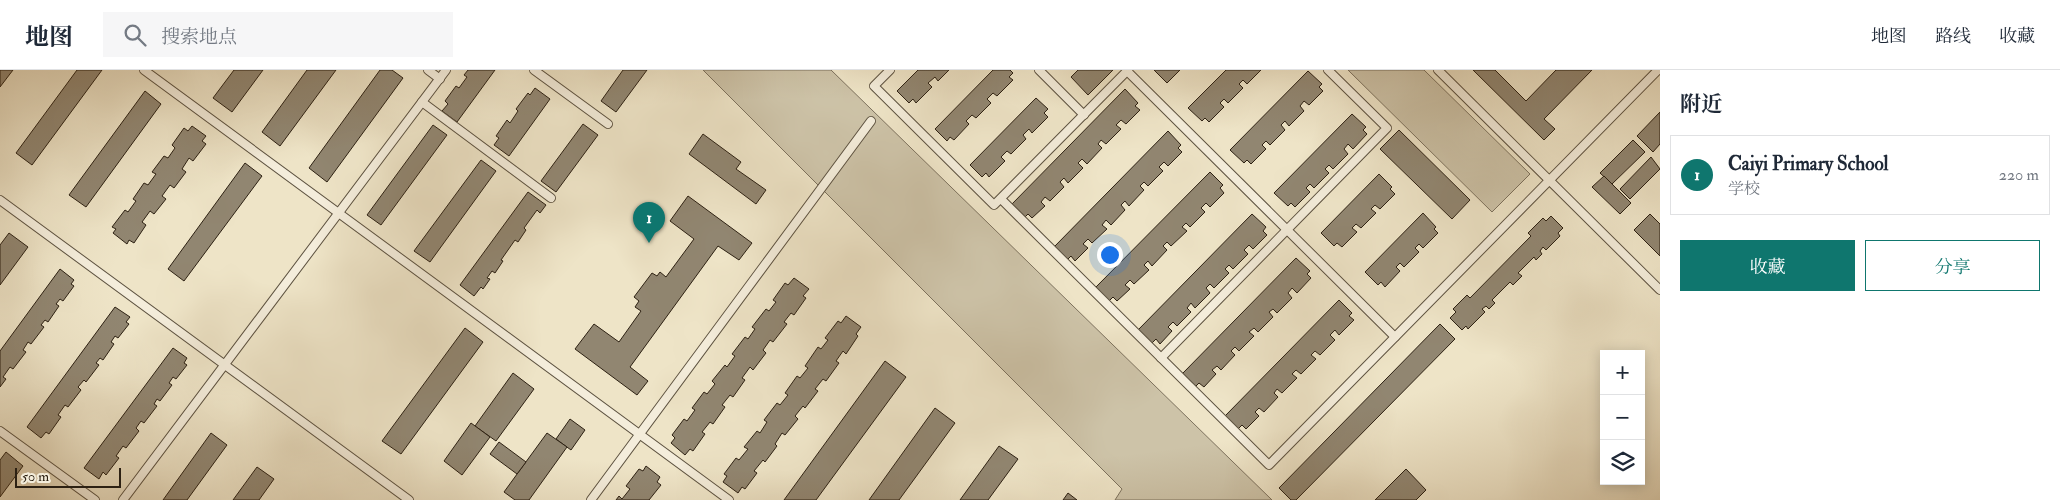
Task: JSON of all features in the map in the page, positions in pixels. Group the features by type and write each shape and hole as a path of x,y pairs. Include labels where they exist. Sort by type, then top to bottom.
{"lane":[{"path":"144,70 729,500"},
{"path":"428,70 440,79"},
{"path":"123,500 446,70"},
{"path":"534,70 608,124"},
{"path":"890,70 874,86 994,205 1127,71 1395,337"},
{"path":"1039,70 1084,115"},
{"path":"1160,358 1387,128 1328,70"},
{"path":"1438,70 1660,290"},
{"path":"1001,199 1269,465 1658,70"},
{"path":"422,102 551,198"},
{"path":"591,500 871,121"},
{"path":"0,200 409,500"},
{"path":"0,431 95,500"}],"shaded area":[{"path":"703,70 831,70 1272,500 1115,500 1122,489"},
{"path":"1348,70 1424,70 1530,174 1492,212"}],"building":[{"path":"0,70 13,70 0,87"},
{"path":"77,70 102,70 32,165 16,153"},
{"path":"234,70 263,70 232,112 213,98"},
{"path":"307,70 336,70 280,146 262,132"},
{"path":"380,70 392,70 403,78 327,182 309,168"},
{"path":"468,70 495,70 457,122 442,111 448,104 445,101 456,86 459,88 467,77 464,75"},
{"path":"623,70 647,70 616,112 601,101"},
{"path":"918,70 949,70 938,81 935,77 928,83 932,87 916,103 913,99 909,103 897,91"},
{"path":"993,70 1010,70 1013,73 1009,77 1013,80 997,96 993,93 987,99 991,103 976,118 972,115 966,121 969,124 954,140 950,137 947,141 935,129"},
{"path":"1078,70 1113,70 1088,95 1071,77"},
{"path":"1154,70 1180,70 1167,83"},
{"path":"1226,70 1261,70 1247,84 1243,80 1239,84 1243,88 1228,103 1224,99 1220,103 1224,107 1209,122 1205,118 1202,121 1188,108"},
{"path":"1473,70 1495,70 1526,101 1556,70 1592,70 1544,119 1555,129 1544,140"},
{"path":"1308,71 1322,84 1319,87 1323,91 1309,105 1304,101 1300,106 1304,111 1289,126 1285,121 1281,125 1285,130 1270,145 1266,141 1262,145 1266,149 1251,164 1247,160 1244,163 1230,150"},
{"path":"535,88 550,99 509,156 494,145 499,138 496,136 507,120 510,123 518,111 516,109 528,93 530,95"},
{"path":"1125,89 1138,103 1135,106 1140,110 1126,124 1121,120 1116,125 1121,129 1106,144 1101,140 1098,144 1102,148 1087,164 1082,159 1078,163 1083,168 1068,183 1064,178 1060,182 1064,187 1050,201 1045,197 1041,202 1045,206 1032,218 1028,214 1024,218 1011,205"},
{"path":"145,91 161,104 86,207 69,195"},
{"path":"1036,98 1048,109 1044,113 1048,117 1032,133 1029,129 1023,135 1026,139 1011,154 1007,151 1001,157 1005,161 989,177 986,173 982,177 970,165"},
{"path":"1660,112 1660,144 1653,152 1637,136"},
{"path":"1352,114 1366,127 1363,130 1367,134 1353,149 1348,144 1344,149 1348,154 1333,169 1329,165 1325,169 1329,173 1314,188 1310,184 1306,188 1310,192 1295,207 1291,203 1288,206 1274,193"},
{"path":"583,124 598,135 556,192 541,181"},
{"path":"433,125 447,135 381,225 367,215"},
{"path":"192,126 206,136 202,141 206,144 193,161 189,158 182,169 186,172 174,188 170,185 162,196 166,199 154,214 150,211 142,222 146,225 134,243 129,240 127,244 113,233 116,229 112,227 125,210 128,212 136,201 133,199 144,183 148,185 156,174 152,172 164,156 168,158 175,148 172,145 184,128 188,131"},
{"path":"1399,130 1470,200 1452,219 1380,149"},
{"path":"1168,131 1181,145 1178,148 1182,152 1168,166 1164,162 1159,167 1163,171 1148,186 1144,182 1140,186 1144,190 1129,206 1125,201 1121,205 1125,210 1111,225 1106,220 1102,225 1107,229 1092,243 1088,239 1083,244 1088,248 1075,261 1071,256 1067,260 1054,247"},
{"path":"703,134 741,162 736,169 766,190 756,204 689,154"},
{"path":"1633,140 1645,152 1612,184 1600,173"},
{"path":"1651,157 1660,169 1630,199 1620,189"},
{"path":"481,160 496,171 430,262 414,251"},
{"path":"245,163 262,176 184,281 168,269"},
{"path":"1210,172 1223,185 1220,188 1224,193 1210,207 1206,203 1201,208 1205,212 1190,227 1186,223 1182,227 1187,231 1171,246 1167,242 1163,246 1167,250 1152,266 1148,261 1144,265 1149,270 1134,284 1130,280 1125,285 1130,289 1117,301 1113,297 1109,301 1095,288"},
{"path":"1379,174 1392,187 1390,189 1395,194 1380,209 1375,205 1371,209 1376,213 1361,228 1356,224 1352,228 1357,232 1342,247 1337,243 1334,246 1321,233"},
{"path":"1604,176 1631,203 1620,214 1592,187"},
{"path":"528,192 546,205 540,213 537,210 524,228 526,230 518,242 515,240 501,260 503,261 495,273 492,271 487,278 490,279 483,289 481,287 474,296 460,285"},
{"path":"688,196 752,243 739,260 718,246 630,367 648,381 637,395 575,349 594,324 619,342 641,311 635,307 639,301 634,297 652,273 657,276 660,272 666,277 694,239 670,221"},
{"path":"1423,213 1436,227 1434,229 1438,233 1423,248 1419,244 1415,248 1419,252 1404,267 1400,263 1396,267 1400,271 1385,287 1381,282 1378,285 1365,272"},
{"path":"1252,214 1266,227 1263,231 1267,235 1253,249 1249,245 1244,250 1248,254 1233,269 1229,265 1225,269 1229,273 1214,288 1210,284 1206,288 1210,293 1195,308 1191,303 1187,308 1191,312 1177,326 1173,322 1168,327 1172,331 1160,344 1156,339 1152,343 1138,330"},
{"path":"1650,214 1660,224 1660,256 1634,230"},
{"path":"1551,216 1563,228 1558,233 1560,236 1546,250 1543,247 1540,251 1542,254 1536,260 1534,257 1518,273 1522,276 1513,285 1510,282 1492,300 1495,303 1489,309 1486,306 1482,309 1485,312 1468,329 1466,326 1462,330 1450,318 1456,312 1453,309 1467,295 1470,298 1531,236 1528,233 1543,218 1546,221"},
{"path":"9,233 28,247 0,285 0,245"},
{"path":"1296,258 1310,271 1307,274 1311,278 1297,293 1292,288 1288,293 1292,298 1277,313 1273,309 1269,312 1273,317 1258,332 1254,328 1249,332 1254,336 1239,351 1235,347 1231,351 1235,355 1221,370 1217,366 1212,370 1216,374 1204,387 1199,383 1195,387 1182,374"},
{"path":"60,269 74,280 71,284 74,286 63,301 60,299 56,304 59,306 48,322 45,320 41,325 44,327 31,344 28,342 23,350 26,352 13,369 10,367 3,377 6,379 0,387 0,351"},
{"path":"794,278 809,289 803,296 806,298 794,315 791,313 784,322 787,324 773,342 770,340 763,350 766,353 753,370 750,367 742,378 745,380 733,397 730,395 722,405 725,407 713,424 710,422 702,432 705,434 693,451 690,449 685,455 671,443 675,438 672,435 684,419 687,421 695,410 692,408 704,392 707,394 715,384 712,381 725,365 727,367 735,356 732,354 745,337 748,339 755,329 752,327 766,309 769,311 776,302 773,300 785,283 788,285"},
{"path":"1339,300 1352,313 1349,316 1354,320 1339,335 1335,330 1330,335 1335,340 1320,355 1315,351 1311,355 1316,359 1301,374 1296,370 1292,374 1297,378 1282,393 1277,389 1274,393 1278,397 1264,412 1259,408 1255,412 1259,416 1246,429 1242,425 1238,429 1225,416"},
{"path":"115,307 130,317 126,322 129,324 118,338 115,336 111,342 114,344 103,360 100,358 96,363 99,365 86,382 84,380 78,387 81,390 68,407 65,405 58,415 61,417 49,434 46,432 41,438 27,427"},
{"path":"846,316 861,327 856,334 858,336 846,354 843,351 836,361 839,363 826,381 823,379 815,389 818,391 805,408 803,406 795,416 798,419 785,435 782,433 775,444 777,446 765,462 763,460 754,471 757,473 745,489 742,487 738,493 723,482 727,476 724,474 736,458 739,460 748,449 744,447 757,431 760,433 767,422 764,420 777,403 780,405 788,395 785,393 797,376 800,378 808,368 805,366 818,347 821,349 828,340 825,338 838,321 841,323"},
{"path":"1440,324 1455,339 1296,500 1291,500 1279,488"},
{"path":"465,328 483,342 401,454 382,441"},
{"path":"173,348 187,358 184,363 187,365 176,379 173,377 169,383 172,385 160,401 157,399 154,404 157,406 144,423 141,421 136,428 139,431 126,448 123,446 116,456 119,458 106,475 103,472 99,479 84,468"},
{"path":"885,361 906,377 816,500 784,500"},
{"path":"513,373 534,389 496,441 475,426"},
{"path":"935,408 955,423 899,500 869,500"},
{"path":"570,419 585,430 571,450 556,439"},
{"path":"471,423 490,437 462,475 444,461"},
{"path":"211,433 227,445 187,500 163,500"},
{"path":"547,433 567,447 529,500 515,500 504,492"},
{"path":"499,442 526,462 517,474 490,454"},
{"path":"999,446 1018,459 988,500 960,500"},
{"path":"6,452 23,466 0,497 0,460"},
{"path":"646,466 660,477 657,482 661,485 649,500 616,500 619,496 622,499 630,489 626,486 639,469 643,471"},
{"path":"257,467 274,479 259,500 233,500"},
{"path":"1406,469 1426,490 1416,500 1375,500"},
{"path":"1068,493 1077,500 1063,500"}],"place":[{"name":"Caiyi Primary School","path":"649,243"}]}
